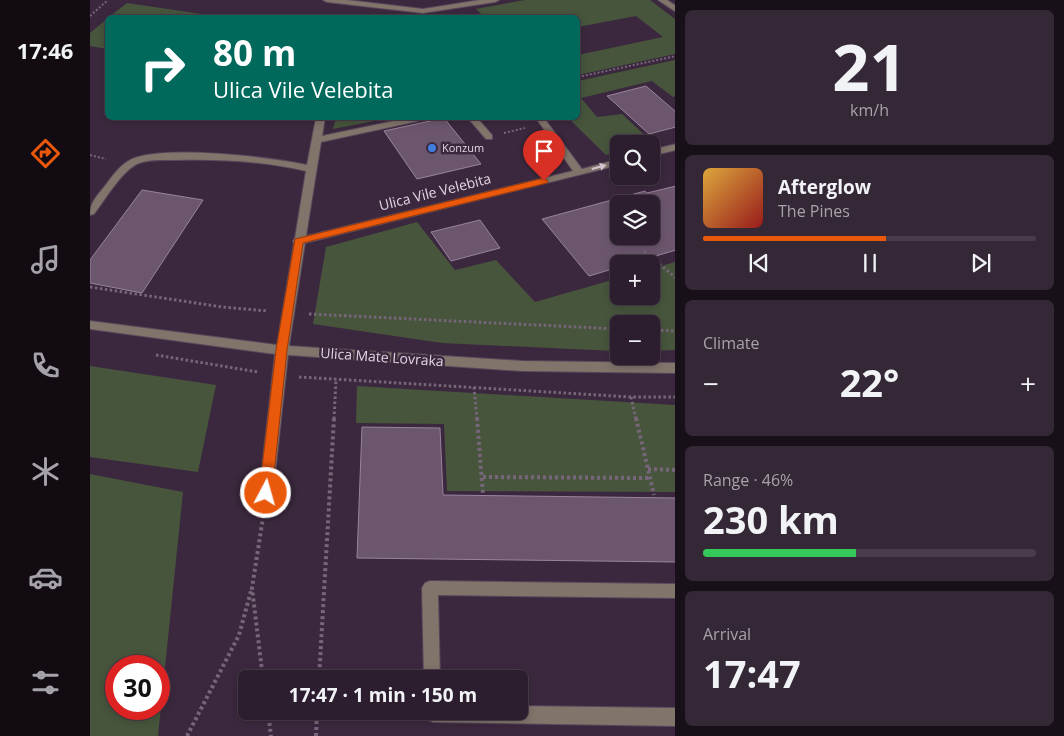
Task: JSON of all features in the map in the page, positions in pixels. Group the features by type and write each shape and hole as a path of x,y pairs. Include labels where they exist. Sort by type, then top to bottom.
{"street":[{"path":"327,0 403,10 438,10 495,0"},
{"path":"662,0 675,10"},
{"path":"403,10 406,15"},
{"path":"438,10 442,15"},
{"path":"266,493 278,376 298,241 320,120"},
{"path":"317,140 409,120"},
{"path":"474,120 489,137"},
{"path":"543,120 579,172"},
{"path":"660,151 675,147"},
{"path":"90,212 127,168 137,161 168,156 281,162 311,169"},
{"name":"Ulica Vile Velebita","path":"298,241 610,164"},
{"name":"Ulica Mate Lovraka","path":"90,326 282,350 522,366 675,368"},
{"path":"432,670 430,588 675,591"},
{"path":"528,715 675,717"}],"path":[{"path":"90,16 108,0"},
{"path":"580,77 675,56"},
{"path":"489,137 543,120"},
{"path":"644,251 675,278"},
{"path":"90,286 222,307 288,313 610,328"},
{"path":"660,330 675,331"},
{"path":"147,354 278,376 631,397 675,397"},
{"path":"320,670 336,379"},
{"path":"474,387 483,494"},
{"path":"631,397 654,495"},
{"path":"648,469 675,470"},
{"path":"482,477 650,478"},
{"path":"187,736 239,634 252,588 266,493"},
{"path":"252,588 263,670"},
{"path":"269,720 271,736"},
{"path":"316,736 317,720"}],"green space":[{"path":"525,0 650,0 675,19 675,54 580,75 580,55 663,37 636,16 580,27 580,15 482,15 476,9"},
{"path":"127,3 208,15 112,15"},
{"path":"105,21 105,49 90,46 90,33"},
{"path":"675,60 675,96 673,97 652,81 581,98 597,117 622,114 644,135 610,135 610,154 606,155 570,120 580,120 580,81"},
{"path":"335,120 380,120 333,129"},
{"path":"417,222 455,270 496,260 535,302 610,281 610,305 660,305 660,266 675,262 675,350 660,351 660,315 610,315 610,351 442,343 313,324 326,247"},
{"path":"90,366 216,385 198,472 90,457"},
{"path":"357,386 675,405 675,492 447,491 444,424 356,423"},
{"path":"90,474 183,492 166,655 105,655 105,720 160,720 158,736 90,736"}],"building":[{"path":"646,86 675,111 675,127 649,134 607,96"},
{"name":"Konzum","path":"435,120 446,120 481,164 417,179 384,131"},
{"path":"675,186 675,250 659,255 610,255 610,270 589,276 542,219 610,201 610,245 660,245 660,195 630,195"},
{"path":"142,190 203,200 142,293 90,283 90,260"},
{"path":"480,220 500,248 451,261 431,232"},
{"path":"362,427 440,428 443,495 675,498 675,562 357,558"}],"place":[{"name":"Konzum","path":"432,148"}],"route":[{"path":"266,493 282,350 298,241 474,200 544,181"}]}
